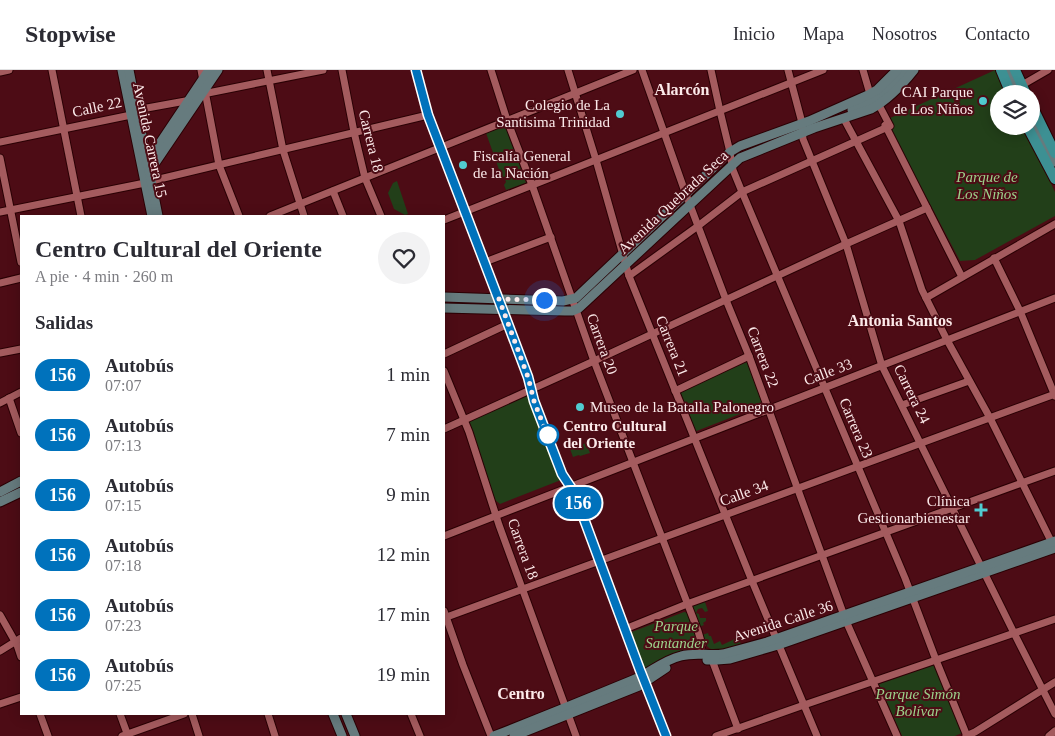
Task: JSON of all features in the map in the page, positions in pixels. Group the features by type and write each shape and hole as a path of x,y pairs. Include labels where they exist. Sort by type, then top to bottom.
{"highway":[{"path":"1001,70 1007,85"},
{"path":"1015,70 1020,85"},
{"path":"1040,121 1054,148"},
{"path":"1032,135 1055,179"}],"main road":[{"name":"Avenida Carrera 15","path":"122,70 158,215"},
{"name":"Avenida Carrera 15","path":"129,70 133,113"},
{"path":"147,174 202,75 209,70"},
{"path":"147,174 218,70"},
{"name":"Avenida Quebrada Seca","path":"572,300 730,152 740,146 805,122 870,94 877,90 897,70"},
{"path":"805,122 841,114 872,101 905,70"},
{"name":"Avenida Quebrada Seca","path":"576,310 744,156 877,106 914,70"},
{"path":"1008,70 1018,85"},
{"path":"1039,135 1055,162"},
{"name":"Avenida Carrera 15","path":"147,174 152,215"},
{"path":"445,297 572,300"},
{"path":"445,308 576,310"},
{"path":"0,492 20,482"},
{"path":"0,502 20,492"},
{"name":"Avenida Calle 36","path":"644,679 681,662 695,659 730,659 1054,546"},
{"name":"Avenida Calle 36","path":"492,736 636,687 667,661 683,655 699,653 723,654 777,642"},
{"name":"Avenida Calle 36","path":"514,736 567,711"},
{"path":"333,715 342,736"},
{"path":"346,715 355,736"}],"street":[{"path":"0,72 9,70"},
{"path":"52,70 81,215"},
{"path":"267,70 283,150 304,215"},
{"name":"Calle 22","path":"0,142 189,100 203,94 323,70"},
{"name":"Carrera 18","path":"342,70 354,132 366,178 381,215"},
{"path":"416,70 428,115 503,309 528,377 534,401 562,474 574,492 666,736"},
{"name":"Carrera 20","path":"491,70 507,120 551,237 594,361 701,641 699,653"},
{"name":"Carrera 21","path":"568,70 629,276 752,581 817,736"},
{"path":"272,215 633,70"},
{"name":"Carrera 22","path":"642,70 686,195 749,356 845,618 897,736"},
{"name":"Carrera 23","path":"711,70 732,165 742,192 912,595 966,736"},
{"name":"Carrera 24","path":"788,70 805,122 802,133 846,244 882,366 1055,714"},
{"path":"445,220 823,70"},
{"path":"863,70 870,94"},
{"path":"1029,85 1048,70"},
{"path":"202,75 203,94 219,165 239,215"},
{"path":"877,106 962,277"},
{"path":"0,212 77,196 147,174 219,165 428,115"},
{"path":"844,119 899,221 922,290 990,418 1054,546"},
{"path":"629,276 742,192 888,127"},
{"path":"0,158 20,257"},
{"path":"333,191 343,215"},
{"path":"445,429 927,208"},
{"path":"926,298 1055,224"},
{"path":"485,262 551,237"},
{"path":"994,258 1020,312 1055,395"},
{"path":"0,283 20,278"},
{"name":"Calle 33","path":"445,536 1055,298"},
{"path":"445,354 508,324"},
{"path":"0,353 20,349"},
{"path":"675,391 749,356"},
{"name":"Carrera 18","path":"445,373 464,420 496,516 576,736"},
{"path":"902,405 969,380"},
{"path":"0,403 20,392"},
{"name":"Calle 34","path":"445,616 1055,395"},
{"path":"9,398 20,429"},
{"path":"625,629 687,604 1055,471"},
{"path":"0,615 18,640 0,651"},
{"path":"445,619 492,736"},
{"path":"720,735 1055,619"},
{"path":"712,660 738,728"},
{"path":"966,736 1055,682"},
{"path":"0,704 20,697"},
{"path":"40,715 48,736"},
{"path":"120,715 126,735 181,715"},
{"path":"192,715 200,736"},
{"path":"268,715 275,736"},
{"path":"411,715 420,736"},
{"path":"1049,736 1055,731"}],"green space":[{"name":"Parque de Los Niños","path":"998,70 1005,85 990,85 990,135 1028,135 1055,192 1055,216 975,260 960,261 891,130 893,129 888,119"},
{"path":"505,124 526,183 506,190 504,185 506,182 504,177 502,178 486,133"},
{"path":"397,181 408,214 405,215 394,209 388,193 393,183"},
{"path":"747,362 763,405 694,432 678,392"},
{"path":"527,395 561,480 500,504 495,500 468,422"},
{"path":"586,443 590,453 573,457 570,449"},
{"path":"705,602 708,611 705,612 702,608 698,609 696,613 699,614 700,618 706,618 706,621 703,623 704,625 699,627 692,607 695,604"},
{"name":"Parque Santander","path":"684,612 688,613 699,642 695,651 646,669 644,668 629,633"},
{"path":"708,633 714,644 720,641 722,645 739,637 741,644 724,649 711,649 706,644 702,635"},
{"name":"Parque Simón Bolívar","path":"934,665 962,733 955,736 902,736 879,684"}],"bus line":[{"name":"156","path":"416,70 428,115 528,377 534,401 563,476 574,492 666,736"}],"place":[{"name":"CAI Parque de Los Niños","path":"983,101"},
{"name":"Colegio de La Santisima Trinidad","path":"620,114"},
{"name":"Fiscalía General de la Nación","path":"463,165"},
{"name":"Museo de la Batalla Palonegro","path":"580,407"},
{"name":"Centro Cultural del Oriente","path":"548,435"},
{"name":"Clínica Gestionarbienestar","path":"981,510"}],"district":[{"name":"Alarcón","path":"682,89"},
{"name":"Antonia Santos","path":"900,320"},
{"name":"Centro","path":"521,693"}],"route":[{"path":"544,300 499,299 548,437 548,435"}]}
